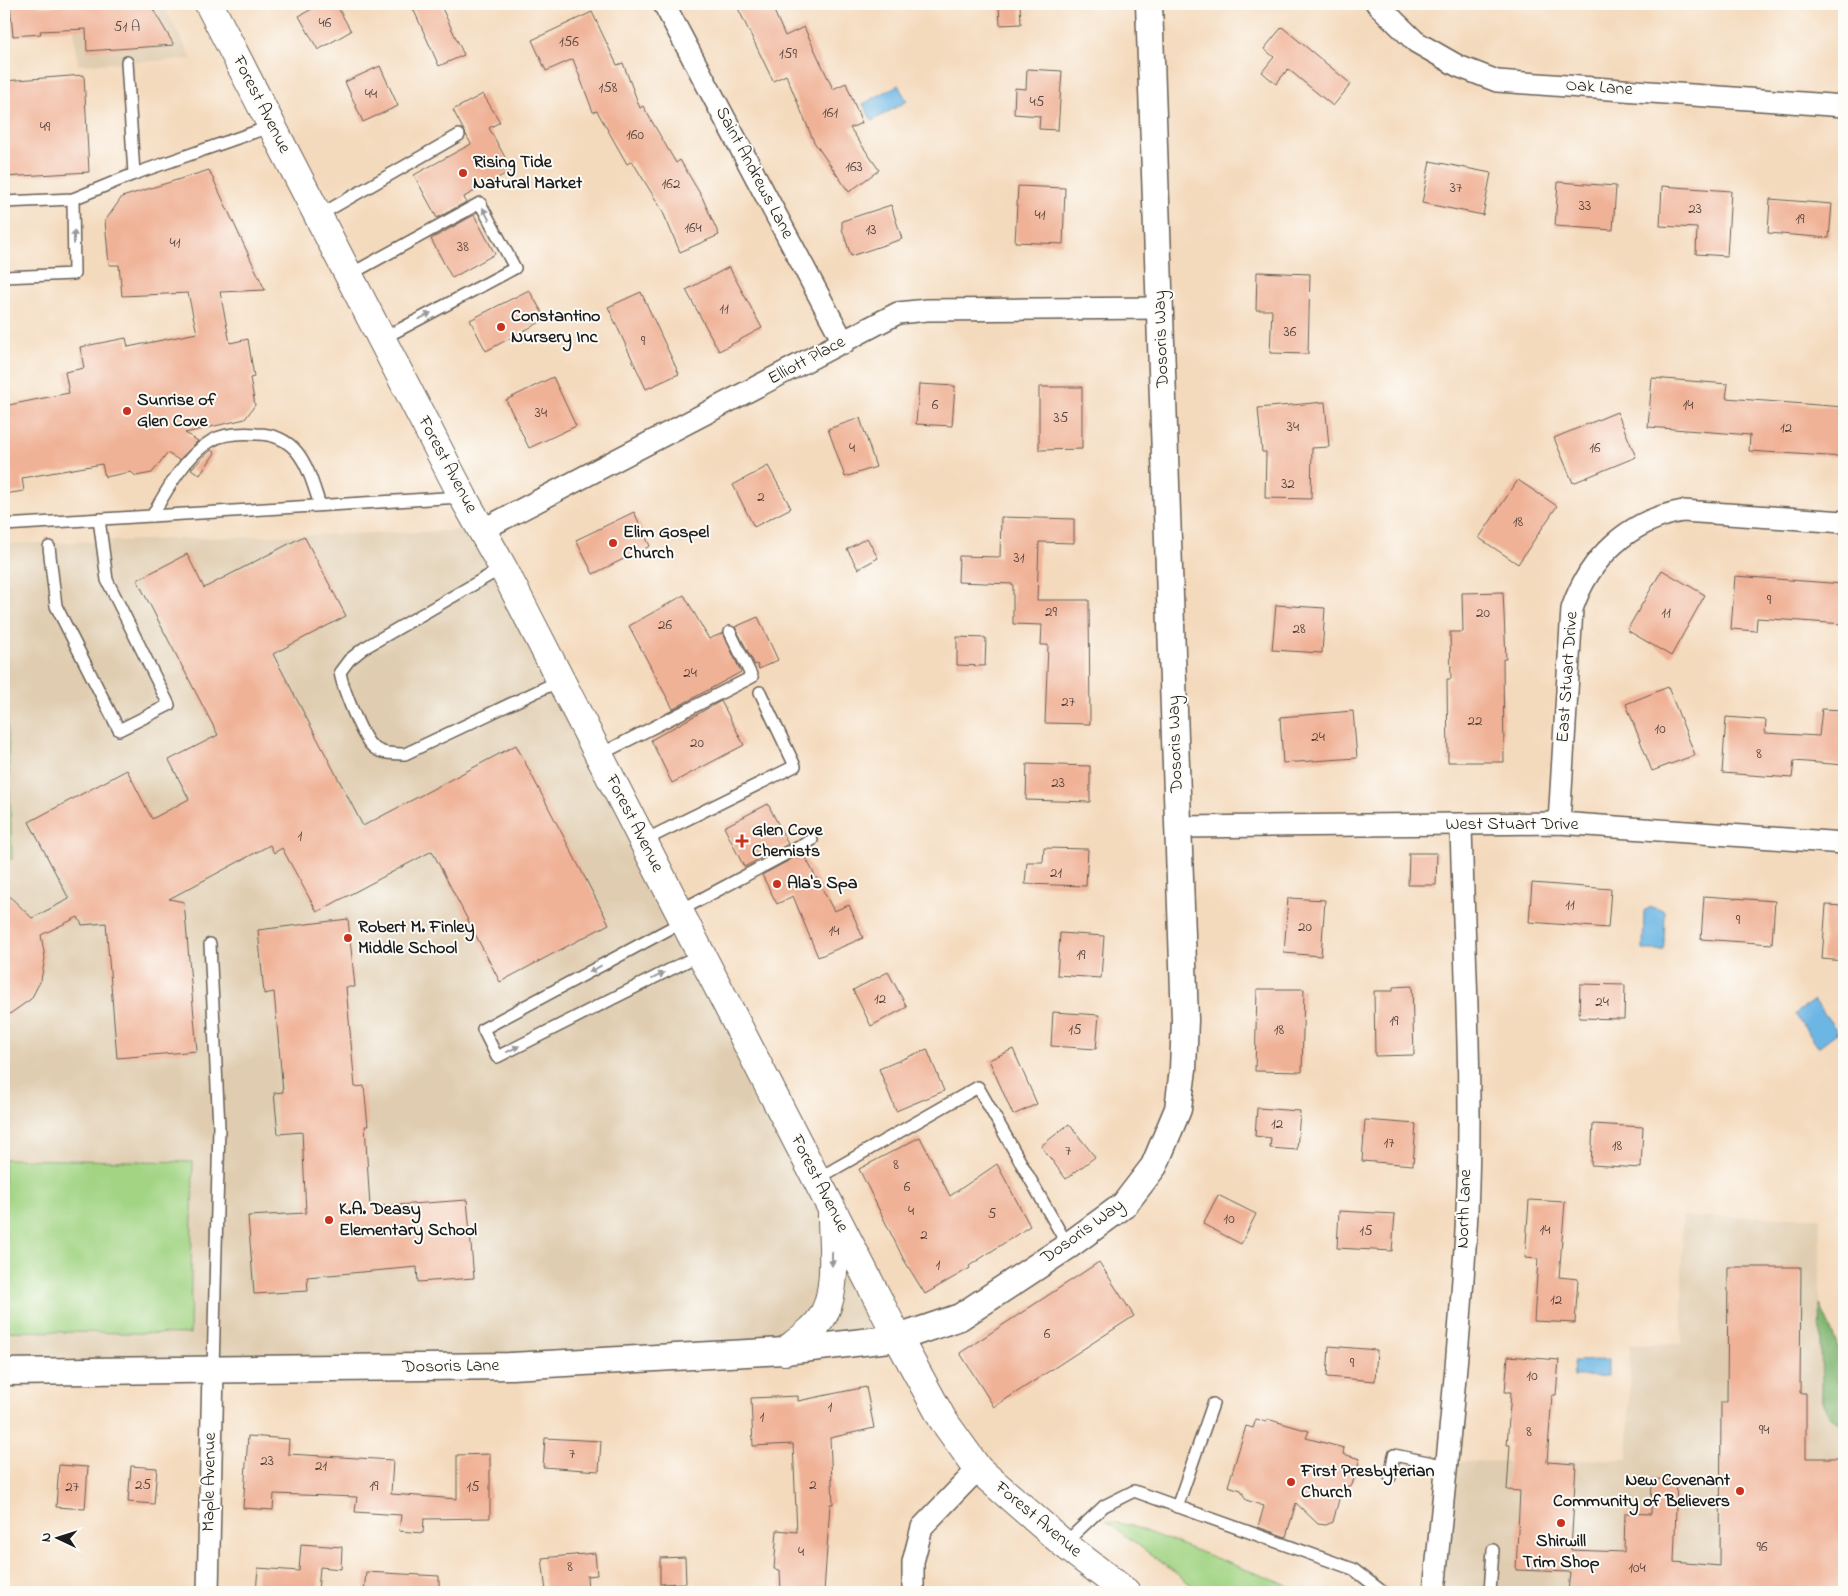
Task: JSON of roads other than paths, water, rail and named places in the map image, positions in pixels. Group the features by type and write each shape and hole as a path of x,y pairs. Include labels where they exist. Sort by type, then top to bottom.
{"main road":[{"name":"Forest Avenue","path":"209,4 463,496 561,680 898,1338 943,1420 978,1469 1064,1544 1126,1592"},
{"path":"785,1351 804,1337 824,1315 832,1289 832,1210"}],"street":[{"name":"Saint Andrews Lane","path":"664,4 844,343"},
{"name":"Dosoris Way","path":"898,1338 960,1317 1068,1246 1124,1204 1154,1166 1178,1109 1184,1069 1185,1020 1149,4"},
{"name":"Oak Lane","path":"1377,4 1416,42 1458,66 1497,81 1844,106"},
{"name":"Elliott Place","path":"482,530 844,343 875,323 907,311 1161,308"},
{"name":"East Stuart Drive","path":"1559,823 1572,609 1578,592 1596,561 1620,537 1665,514 1683,511 1844,522"},
{"name":"West Stuart Drive","path":"1179,827 1559,823 1844,843"},
{"name":"North Lane","path":"1434,1592 1447,1466 1467,1210 1468,1080 1461,825"},
{"name":"Dosoris Lane","path":"4,1372 511,1366 785,1351 898,1338"},
{"name":"Maple Avenue","path":"208,1592 213,1371"},
{"path":"913,1592 913,1562 922,1527 978,1469"}],"lane":[{"path":"127,62 134,174"},
{"path":"4,202 74,199 134,174 272,126"},
{"path":"318,216 459,135"},
{"path":"4,277 74,274 74,199"},
{"path":"349,275 480,204 515,268 382,339"},
{"path":"152,516 176,476 202,448 218,438 248,434 276,437 289,444 298,454 310,476 320,506"},
{"path":"4,525 463,496"},
{"path":"49,547 56,606 119,730 169,705 107,580 99,519"},
{"path":"503,568 364,648 349,660 340,672 342,684 371,746 383,753 405,754 561,680"},
{"path":"599,755 752,677 730,632"},
{"path":"643,841 795,766 760,692"},
{"path":"701,954 497,1057 483,1029 812,840"},
{"path":"210,944 219,1127 213,1371"},
{"path":"818,1179 978,1087 1068,1246"},
{"path":"1177,1507 1213,1404"},
{"path":"1390,1477 1394,1455 1447,1466"},
{"path":"1064,1544 1104,1506 1134,1492 1353,1569 1383,1592"},
{"path":"1490,1592 1494,1550"}],"water":[{"path":"898,85 907,101 872,121 863,104"},
{"path":"1651,907 1665,911 1664,950 1643,950 1644,911"},
{"path":"1814,1000 1838,1032 1818,1047 1795,1014"},
{"path":"1608,1360 1608,1376 1574,1377 1573,1361"}],"place":[{"name":"Rising Tide Natural Market","path":"463,173"},
{"name":"Constantino Nursery Inc","path":"501,327"},
{"name":"Sunrise of Glen Cove","path":"127,411"},
{"name":"Elim Gospel Church","path":"613,543"},
{"name":"Glen Cove Chemists","path":"742,841"},
{"name":"Ala's Spa","path":"777,884"},
{"name":"Robert M. Finley Middle School","path":"348,938"},
{"name":"K.A. Deasy Elementary School","path":"329,1220"},
{"name":"First Presbyterian Church","path":"1291,1482"},
{"name":"New Covenant Community of Believers","path":"1740,1491"},
{"name":"Shirwill Trim Shop","path":"1561,1523"}]}
